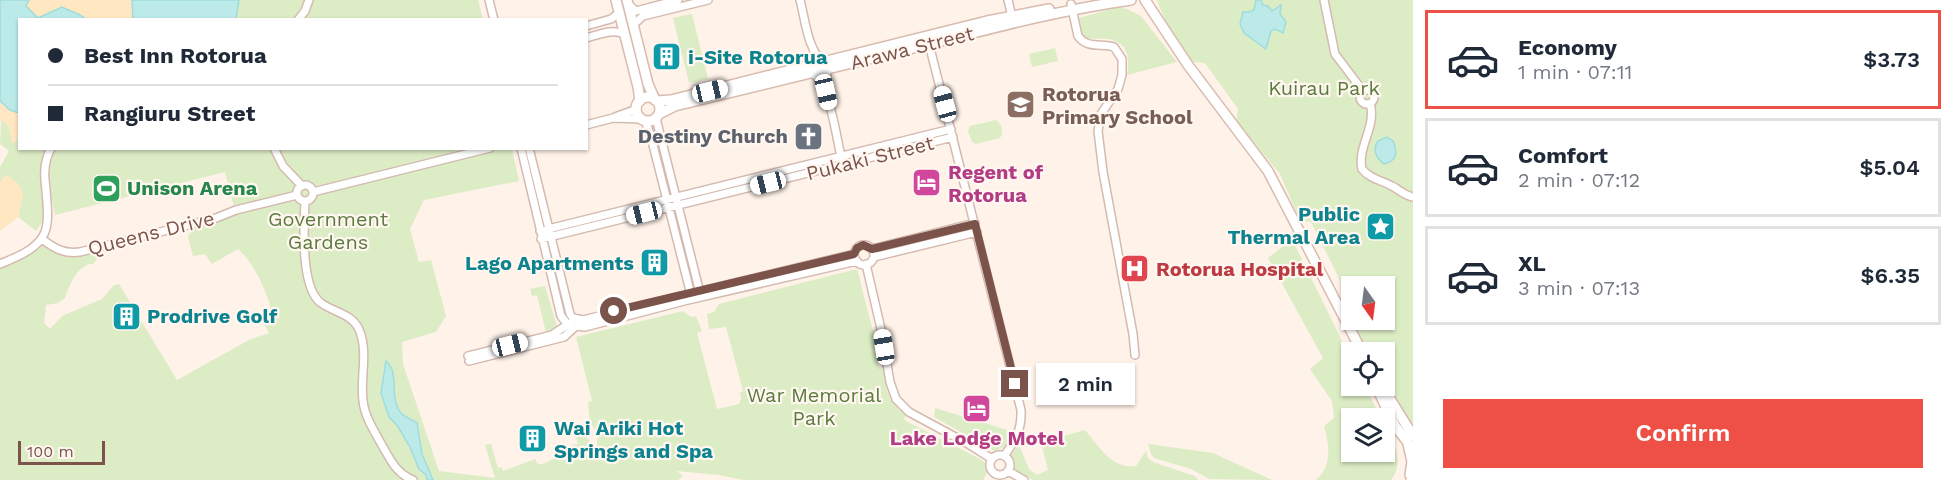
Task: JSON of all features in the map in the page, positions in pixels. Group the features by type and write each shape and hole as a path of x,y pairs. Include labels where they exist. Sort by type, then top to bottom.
{"main road":[{"path":"616,0 643,120 658,116 659,105 648,84 627,1"},
{"name":"Arawa Street","path":"1072,7 1086,0"},
{"path":"1146,0 1188,64 1268,171 1357,342"},
{"name":"Arawa Street","path":"658,116 675,106 1013,19 1072,7 1146,0"},
{"name":"Arawa Street","path":"656,101 671,100 811,70"},
{"path":"638,105 649,98 656,101"},
{"path":"1381,396 1395,426 1411,443"},
{"path":"1387,396 1411,443"}],"street":[{"path":"300,18 309,0"},
{"path":"489,0 494,18"},
{"path":"627,1 636,11 678,0"},
{"path":"633,25 643,16 708,0"},
{"path":"800,0 813,49 826,66 826,92 842,161"},
{"path":"1008,0 1013,19"},
{"path":"1324,0 1335,54 1364,91 1372,93 1373,99 1370,103 1372,120 1361,155 1362,169 1368,175 1395,187 1403,195 1413,197"},
{"path":"1072,7 1081,40 1088,44 1114,47 1123,64 1118,89 1101,114 1098,131 1135,355"},
{"path":"588,25 611,19 619,13"},
{"path":"588,38 620,31 624,34"},
{"path":"928,40 1021,410 1021,424 1012,447 1004,456 992,459 990,466 992,477 1008,471"},
{"path":"813,49 811,70 820,80 826,92"},
{"path":"588,124 613,118 638,105"},
{"path":"658,116 675,197 692,260 696,295"},
{"path":"613,118 643,120 696,295"},
{"name":"Pukaki Street","path":"540,235 551,237 952,133"},
{"path":"0,264 24,254 42,239 49,219 45,166 50,150"},
{"path":"275,150 283,166 302,186"},
{"path":"313,192 482,150"},
{"path":"520,150 561,316 574,323"},
{"path":"530,150 574,323"},
{"name":"Pukaki Street","path":"540,235 549,228 666,199 842,161"},
{"path":"305,201 297,195 298,189 302,186 309,186 313,192"},
{"path":"305,201 311,198 313,192"},
{"name":"Queens Drive","path":"42,239 61,251 80,252 297,195"},
{"path":"305,201 303,248 313,292 321,303 349,317 360,330 363,400 368,418 393,464 399,472 413,480"},
{"path":"873,253 975,224"},
{"path":"873,253 977,232"},
{"path":"856,258 857,248 863,245 873,253"},
{"path":"866,264 871,262 873,253"},
{"path":"469,359 552,335 574,323 856,258 866,264 882,329 890,382 896,399 909,412 992,459"},
{"path":"1410,477 1411,443"},
{"path":"1004,456 1009,463 1008,471"},
{"path":"1008,471 1024,480"}],"green space":[{"path":"132,0 478,0 483,18 135,18"},
{"name":"Kuirau Park","path":"1157,0 1413,0 1413,427 1394,396 1395,342 1363,342 1356,330 1395,330 1395,276 1341,276 1341,282 1311,222 1300,221 1280,174 1236,121 1238,109 1205,63 1193,62 1164,17"},
{"path":"1118,7 1141,16 1177,62 1127,75 1128,59 1122,45 1109,39 1083,37 1079,18"},
{"path":"692,14 708,79 689,83 673,18"},
{"path":"1055,48 1058,61 1032,67 1029,54"},
{"path":"1,120 8,125 15,143 18,136 18,150 46,150 43,152 42,195 49,212 36,231 18,217 23,195 6,175 0,183 0,167 9,151 0,144"},
{"path":"996,120 1002,128 1000,138 976,144 972,142 968,131 970,126"},
{"path":"54,150 512,150 519,181 424,200 410,229 419,262 431,260 446,316 436,332 402,342 403,364 439,471 495,478 485,445 491,444 498,468 502,467 503,471 535,459 538,464 541,464 558,457 575,455 572,445 578,444 575,434 578,433 577,429 589,440 592,454 596,454 598,433 590,423 588,402 592,401 576,337 683,311 691,317 696,316 702,331 697,333 717,409 739,404 740,392 743,391 726,327 709,329 707,314 714,312 719,304 857,269 873,331 878,366 884,371 887,390 892,401 906,415 904,420 980,459 985,463 987,472 983,480 744,480 677,471 683,476 678,480 0,480 0,268 45,245 63,254 97,253 98,257 93,264 83,267 75,276 65,298 58,303 46,305 44,323 50,329 62,316 102,299 114,285 119,284 177,380 249,340 269,333 259,314 270,308 270,304 261,282 244,255 238,249 212,264 205,254 193,256 188,237 192,228 233,216 234,207 225,172 55,215 48,172"},
{"path":"1292,239 1343,342 1341,396 1370,396 1376,408 1341,408 1341,462 1395,462 1395,445 1398,459 1391,480 1316,480 1327,462 1328,447 1324,426 1334,418 1332,401 1310,369 1323,358 1268,258"},
{"path":"545,286 557,326 546,333 537,295 532,296 530,289"},
{"path":"935,408 1014,432 1007,445 994,451 934,417"},
{"path":"1085,430 1113,461 1127,466 1136,466 1146,451 1148,458 1153,462 1195,476 1198,480 1033,480 1015,470 1010,456 1019,445 1029,469 1037,475 1048,470 1041,442"},
{"path":"1148,444 1213,453 1272,480 1209,479 1191,469 1154,458"}],"sand":[{"path":"29,0 132,0 133,18 84,18 80,15 38,18 25,6"},
{"path":"0,101 10,110 18,113 18,136 15,143 12,142 8,125 0,120"},
{"path":"6,175 19,184 23,195 18,217 0,231 0,183"}],"water":[{"path":"0,0 29,0 26,6 38,18 18,18 18,113 10,110 0,101"},
{"path":"132,0 239,0 236,18 133,18"},
{"path":"1256,0 1261,0 1263,5 1268,6 1272,11 1281,5 1280,14 1286,22 1283,33 1275,29 1271,31 1266,49 1244,33 1240,24 1243,12 1254,10"},
{"path":"62,7 84,18 38,18"},
{"path":"1387,137 1393,141 1396,153 1392,161 1384,164 1377,156 1375,147 1378,141"},
{"path":"386,361 393,372 397,406 401,413 417,423 422,454 433,480 427,480 426,475 419,469 410,447 397,425 389,417 381,393"}],"place":[{"name":"i-Site Rotorua","path":"667,57"},
{"name":"Rotorua Primary School","path":"1021,105"},
{"name":"Destiny Church","path":"809,136"},
{"name":"Regent of Rotorua","path":"927,183"},
{"name":"Unison Arena","path":"106,188"},
{"name":"Public Thermal Area","path":"1381,226"},
{"name":"Lago Apartments","path":"655,263"},
{"name":"Rotorua Hospital","path":"1135,269"},
{"name":"Prodrive Golf","path":"126,316"},
{"name":"Lake Lodge Motel","path":"977,408"},
{"name":"Wai Ariki Hot Springs and Spa","path":"533,439"}],"route":[{"path":"614,311 854,254 857,248 863,245 872,249 975,224 1015,384"}],"park label":[{"name":"Government Gardens","path":"328,230"},
{"name":"War Memorial Park","path":"814,406"}]}
